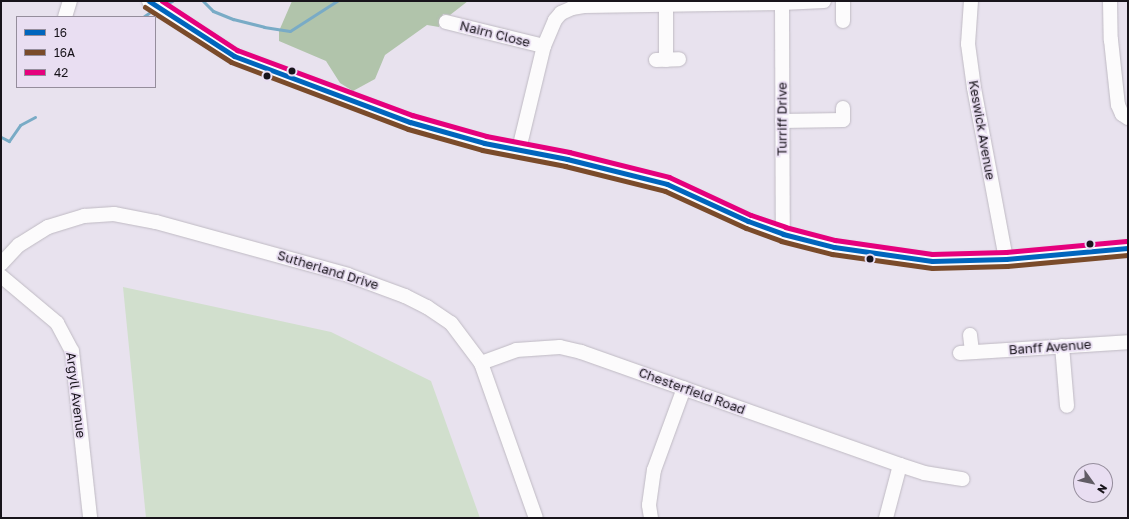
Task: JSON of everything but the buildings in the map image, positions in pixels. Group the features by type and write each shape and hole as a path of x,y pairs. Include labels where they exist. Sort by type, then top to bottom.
{"street":[{"path":"65,16 70,1"},
{"path":"148,1 234,56 410,122 484,143 587,163 667,184 748,221 783,234 834,248 898,258 932,261 1006,258 1128,248"},
{"path":"519,149 544,46 555,20 561,13 572,8 584,6 824,1"},
{"path":"843,1 843,22"},
{"name":"Keswick Avenue","path":"971,1 968,44 974,88 1006,258"},
{"path":"1110,1 1111,40 1118,105 1122,114 1128,118"},
{"name":"Turriff Drive","path":"782,3 783,234"},
{"path":"666,5 667,59"},
{"name":"Nairn Close","path":"446,22 544,46"},
{"path":"782,121 843,120"},
{"name":"Sutherland Drive","path":"1,264 19,245 54,225 84,216 99,214 136,217 348,275 381,286 427,307 451,323 481,363 536,518"},
{"name":"Argyll Avenue","path":"1,276 57,323 72,351 90,518"},
{"name":"Banff Avenue","path":"970,335 966,353 1128,342"},
{"path":"1062,346 1067,406"},
{"name":"Chesterfield Road","path":"481,363 516,350 560,347 580,352 684,388 900,466 924,473 963,479"},
{"path":"651,518 649,505 654,470 684,388"},
{"path":"886,518 900,466"}],"green space":[{"path":"292,1 468,1 450,15 443,14 439,27 427,25 385,55 375,79 353,91 340,83 326,61 279,41 279,31"},
{"path":"123,287 331,332 431,381 480,518 146,518"}],"waterway":[{"path":"166,4 172,1"},
{"path":"203,1 213,11 233,19 264,27 290,31 337,1"},
{"path":"144,16 149,13"},
{"path":"1,137 9,141 20,125 35,117"}],"transit line":[{"name":"16","path":"149,1 234,56 410,122 484,143 567,159 667,184 748,221 783,234 834,247 932,261 1006,259 1128,248"},
{"name":"42","path":"162,1 237,50 412,115 486,136 569,152 669,177 751,215 785,227 835,240 932,254 1006,252 1127,241"},
{"name":"16A","path":"145,7 231,62 408,129 482,150 565,166 665,191 746,228 781,241 832,254 932,268 1007,266 1128,255"}]}
